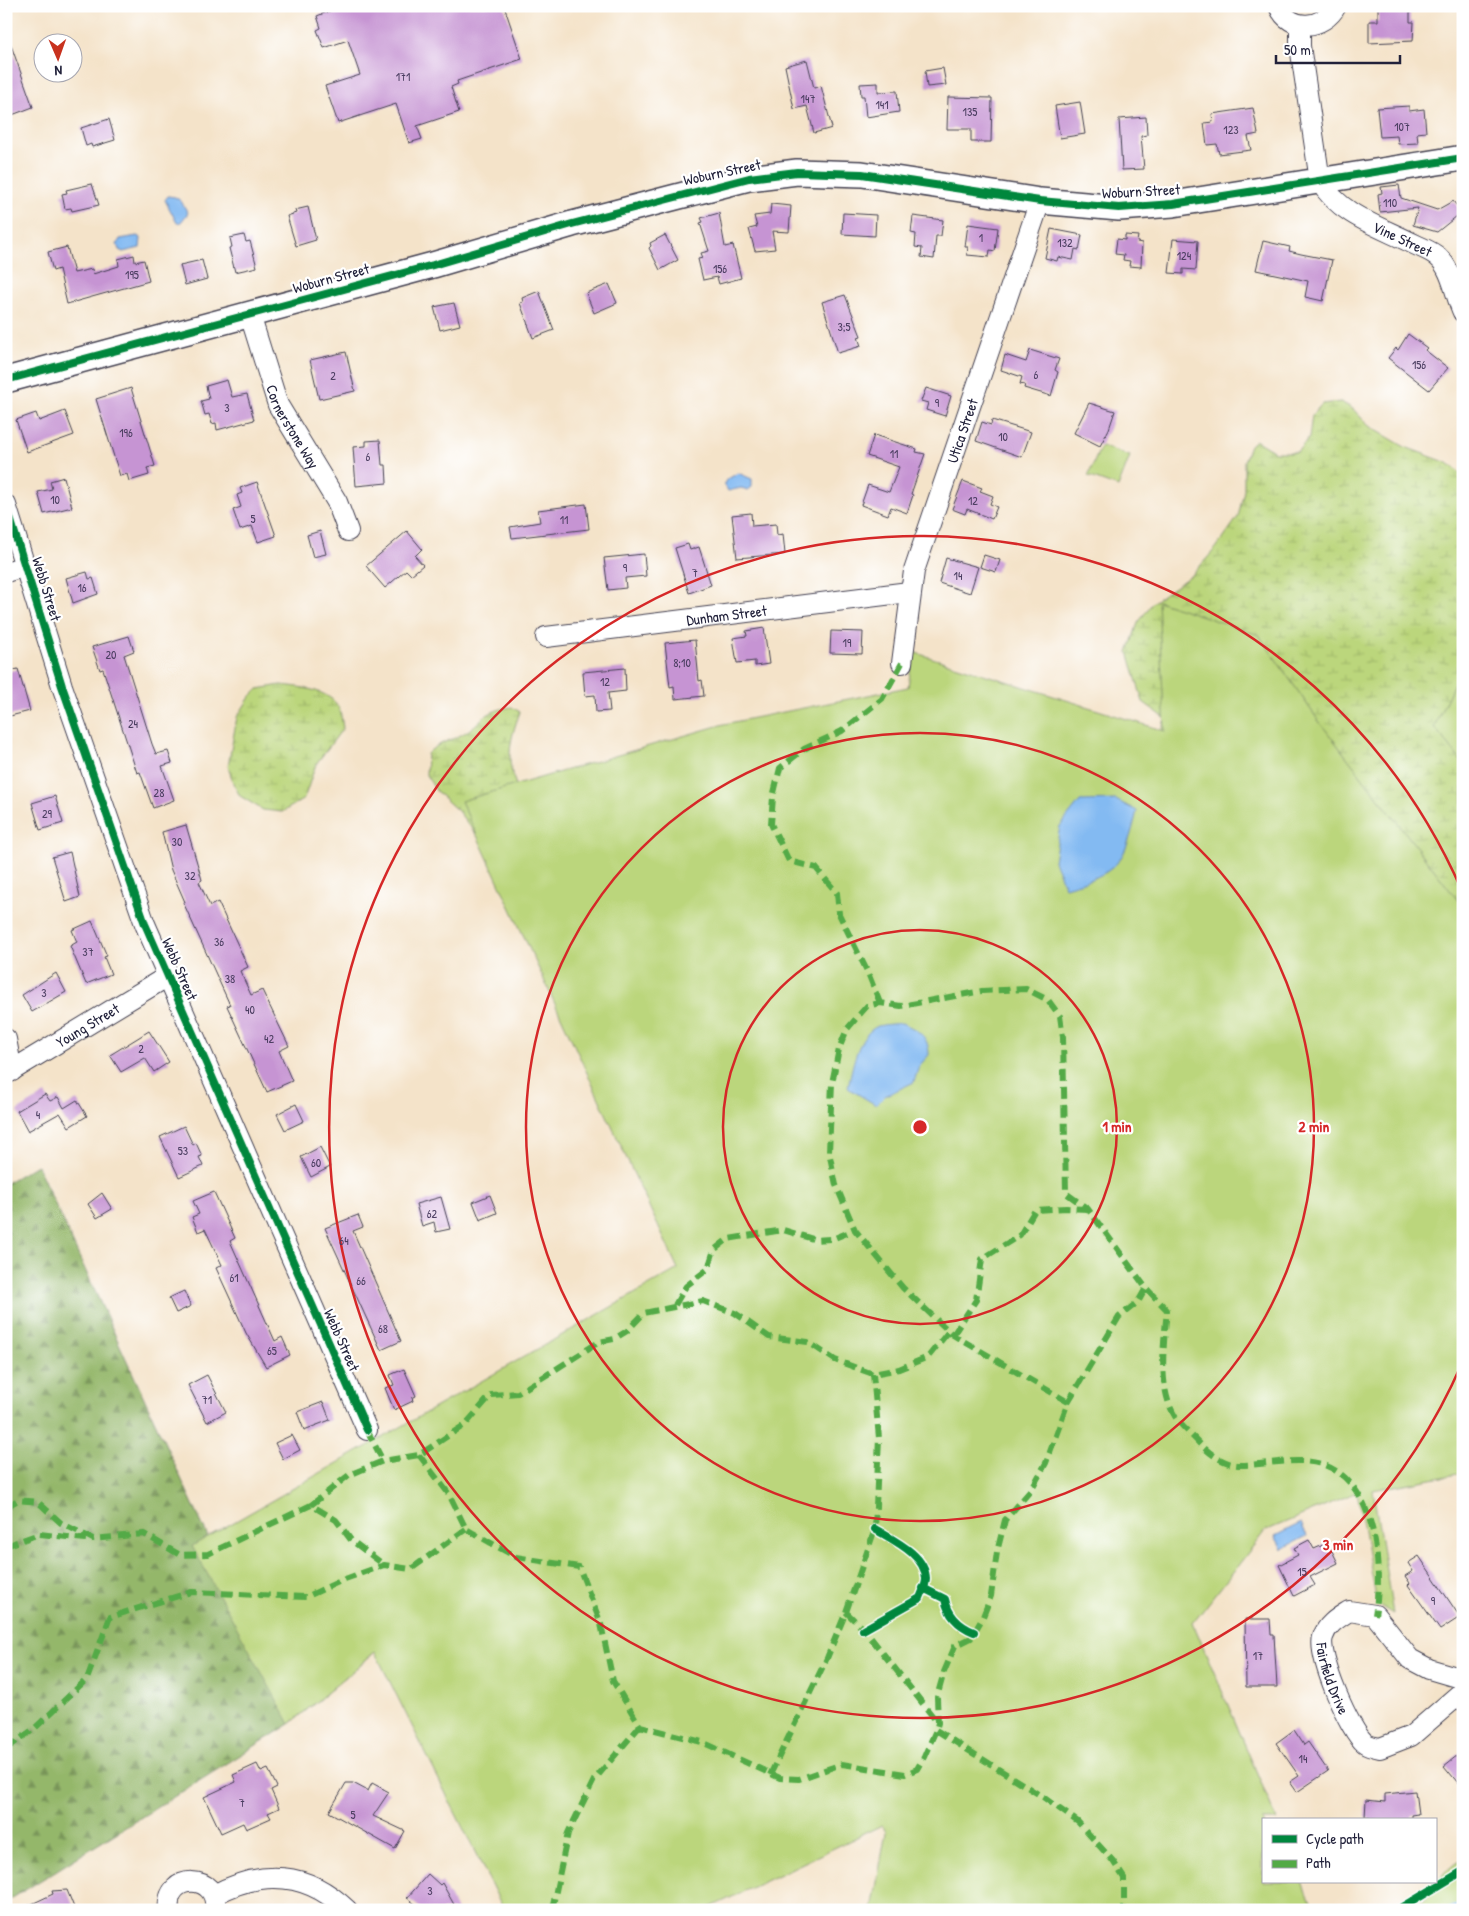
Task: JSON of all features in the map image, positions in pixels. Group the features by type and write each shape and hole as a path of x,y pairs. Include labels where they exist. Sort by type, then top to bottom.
{"main road":[{"name":"Woburn Street","path":"6,380 572,224 749,178 797,172 862,174 1040,201 1113,208 1160,206 1463,158"}],"street":[{"path":"1279,6 1286,17 1300,25 1317,24 1325,20 1336,6"},
{"path":"1300,25 1300,46 1320,181"},
{"name":"Vine Street","path":"1320,181 1334,200 1350,212 1438,256 1449,269 1455,294 1463,312"},
{"name":"Utica Street","path":"902,663 909,592 914,571 1040,201"},
{"name":"Cornerstone Way","path":"250,314 278,404 337,502 348,531"},
{"name":"Webb Street","path":"6,505 16,569 62,686 145,924 367,1430"},
{"name":"Dunham Street","path":"546,637 909,592"},
{"name":"Young Street","path":"9,1073 168,976"},
{"path":"6,1039 9,1073"},
{"name":"Fairfield Drive","path":"1463,1679 1429,1669 1410,1658 1375,1615 1349,1610 1331,1622 1322,1638 1324,1656 1350,1726 1370,1745 1380,1748 1411,1736 1463,1691"},
{"path":"169,1910 172,1892 178,1886 187,1882 196,1881 204,1885 214,1902 252,1880 288,1878 319,1887 347,1910"}],"green space":[{"path":"1341,402 1353,409 1369,426 1405,447 1448,463 1463,475 1463,1473 1160,740 1165,718 1143,702 1128,652 1138,623 1153,602 1193,574 1216,548 1238,517 1244,490 1244,461 1250,445 1255,440 1275,452 1297,452 1309,438 1312,415 1322,404"},
{"path":"1101,446 1130,456 1118,487 1088,476"},
{"path":"1158,601 1259,635 1318,720 1463,907 1463,1473 1373,1490 1393,1614 1377,1604 1357,1492 1265,1531 1193,1623 1276,1818 1262,1818 1262,1884 1304,1884 1315,1910 872,1910 886,1832 882,1825 705,1910 504,1910 375,1652 290,1724 192,1546 678,1269 461,801 724,724 908,687 913,652 1165,731"},
{"path":"1463,664 1463,763 1434,727"},
{"path":"281,685 313,690 328,697 339,708 343,728 316,764 304,799 282,812 263,810 240,796 233,783 228,766 237,717 250,697 258,689"},
{"path":"512,707 520,712 511,743 510,763 521,794 482,842 458,811 437,792 426,775 427,754 439,745 469,730 488,714"},
{"path":"37,1165 208,1537 300,1485 375,1652 290,1724 6,1902 6,1183"},
{"path":"1463,1859 1463,1910 1411,1910 1426,1897 1442,1876"}],"water":[{"path":"168,196 175,197 181,201 188,213 181,222 177,223 165,200"},
{"path":"137,236 141,238 140,248 123,252 119,250 117,244 120,239"},
{"path":"738,473 752,479 752,487 748,490 741,488 728,491 724,484 726,480"},
{"path":"1116,800 1137,811 1123,855 1108,871 1097,877 1065,887 1054,861 1060,826 1080,801"},
{"path":"902,1023 913,1028 925,1038 929,1055 919,1066 914,1082 885,1096 876,1105 848,1088 854,1062 860,1044 871,1030 881,1025"},
{"path":"1301,1523 1307,1536 1282,1549 1275,1536"}],"building":[{"path":"342,6 504,6 522,59 457,81 458,84 451,87 459,112 417,126 422,139 409,143 396,104 338,123 325,86 360,75 348,40 324,48 317,30 321,28 317,16"},
{"path":"1378,6 1410,6 1410,22 1414,22 1413,41 1369,43 1369,21 1378,21"},
{"path":"7,34 33,107 12,115 6,100"},
{"path":"807,60 814,88 821,86 832,128 814,133 807,106 794,109 785,66"},
{"path":"943,68 946,85 927,87 925,71"},
{"path":"878,83 878,92 897,91 899,112 866,117 864,96 861,96 860,84"},
{"path":"948,97 992,98 991,142 971,142 971,129 947,129"},
{"path":"1080,102 1085,134 1060,138 1055,106"},
{"path":"1409,106 1409,111 1424,109 1426,132 1417,133 1418,143 1398,144 1397,136 1380,137 1377,108"},
{"path":"1253,108 1258,134 1248,136 1251,150 1219,154 1217,144 1207,145 1204,123 1213,122 1212,114"},
{"path":"1146,117 1147,135 1141,136 1144,169 1122,170 1119,119"},
{"path":"109,119 115,140 92,147 91,144 86,146 81,128"},
{"path":"92,184 99,205 72,211 71,208 65,209 62,194 67,193 66,190"},
{"path":"1399,185 1401,198 1437,210 1453,201 1462,212 1437,232 1413,225 1418,208 1380,212 1378,194 1382,193 1381,187"},
{"path":"771,204 791,206 789,232 772,231 775,249 755,251 749,229 757,227 754,216 770,214"},
{"path":"308,207 316,240 296,246 287,216 296,213 295,210"},
{"path":"719,213 725,247 733,245 741,278 719,284 717,277 703,280 698,259 703,258 701,253 709,251 700,223 703,222 701,218"},
{"path":"843,213 876,215 875,236 842,234"},
{"path":"913,216 943,220 941,236 936,236 934,259 921,257 922,248 915,247 916,234 911,233"},
{"path":"968,224 998,228 995,251 990,250 989,257 967,255 968,247 965,247"},
{"path":"1051,229 1082,235 1079,250 1075,249 1073,260 1058,257 1057,261 1045,258"},
{"path":"244,235 246,242 250,241 257,267 235,272 229,248 232,247 230,238"},
{"path":"665,235 678,260 660,270 649,248 651,246 650,243"},
{"path":"1125,235 1138,236 1137,242 1142,243 1141,267 1129,266 1130,261 1123,260 1124,255 1115,254 1117,239 1125,240"},
{"path":"1173,239 1198,241 1196,270 1183,269 1183,274 1169,273"},
{"path":"1263,241 1290,247 1289,251 1332,260 1323,301 1305,297 1308,281 1256,270"},
{"path":"67,247 74,273 92,269 93,274 119,266 118,259 134,255 135,262 144,260 149,281 67,304 59,269 53,271 48,252"},
{"path":"202,260 207,279 185,285 180,265"},
{"path":"609,284 617,303 594,313 586,293"},
{"path":"539,291 554,330 533,338 520,303 523,302 522,298"},
{"path":"845,295 861,336 858,337 861,346 838,353 822,302"},
{"path":"454,303 460,325 440,330 434,307"},
{"path":"1408,334 1427,348 1425,350 1448,368 1429,390 1388,358 1396,348 1398,350"},
{"path":"1030,350 1059,359 1055,370 1058,372 1051,396 1024,388 1025,385 1020,384 1022,377 1001,370 1005,355 1026,362"},
{"path":"346,352 355,391 319,399 310,360"},
{"path":"227,380 232,397 247,394 254,420 217,430 216,423 212,424 209,414 205,415 201,401 209,399 206,386"},
{"path":"131,388 155,466 147,468 149,475 129,481 127,474 120,476 96,399"},
{"path":"926,388 951,396 945,416 926,410 928,403 921,401"},
{"path":"1089,403 1115,411 1109,429 1100,446 1074,433"},
{"path":"65,411 74,435 27,452 16,420 36,413 39,421"},
{"path":"992,420 1031,432 1022,457 976,441 982,422 991,425"},
{"path":"874,435 917,449 916,452 925,454 911,494 913,495 907,513 891,507 888,515 861,505 868,485 889,492 899,467 867,456"},
{"path":"380,440 382,465 386,465 387,483 356,486 353,447 366,446 366,441"},
{"path":"64,477 72,507 44,514 38,492 52,489 50,481"},
{"path":"963,481 982,488 980,491 993,496 990,504 997,507 992,519 967,509 965,514 952,509"},
{"path":"257,482 276,536 258,542 252,526 240,530 233,510 241,507 237,495 242,493 240,488"},
{"path":"586,504 589,529 512,538 510,527 540,522 538,510"},
{"path":"751,513 752,526 776,524 777,535 783,534 785,554 737,558 732,515"},
{"path":"320,531 326,554 313,557 307,535"},
{"path":"407,531 422,549 415,556 423,565 411,575 406,570 385,588 366,566"},
{"path":"688,544 690,550 699,547 711,585 689,593 675,548"},
{"path":"644,554 646,576 625,578 626,588 608,590 604,558"},
{"path":"984,555 1000,560 996,572 980,567"},
{"path":"946,558 978,567 970,593 939,583"},
{"path":"87,572 89,579 93,578 98,594 73,603 66,578"},
{"path":"764,628 769,664 755,666 755,661 737,663 733,638 747,636 746,631"},
{"path":"831,631 863,632 862,654 830,653"},
{"path":"129,636 134,651 124,655 152,744 156,754 168,751 172,763 162,766 174,800 153,808 140,772 137,773 103,669 100,670 92,647"},
{"path":"695,640 699,681 702,680 704,696 675,699 674,686 670,687 665,643"},
{"path":"625,668 626,691 608,693 610,711 596,712 595,695 585,696 583,672"},
{"path":"18,669 30,711 6,717 6,672"},
{"path":"55,796 63,823 40,830 32,803"},
{"path":"186,825 202,880 199,882 210,906 218,902 248,967 240,971 251,995 262,990 289,1046 279,1051 292,1081 267,1092 227,1006 230,1005 183,902 185,902 171,870 162,832"},
{"path":"70,852 80,897 66,902 52,857"},
{"path":"92,921 107,956 104,957 111,974 86,984 70,946 77,942 72,930"},
{"path":"56,973 66,992 32,1012 22,995"},
{"path":"149,1031 169,1062 154,1072 145,1058 121,1072 110,1055"},
{"path":"45,1094 50,1101 58,1097 64,1108 77,1100 87,1116 69,1127 60,1113 28,1131 17,1111"},
{"path":"296,1104 304,1121 285,1130 277,1114"},
{"path":"184,1126 193,1145 196,1143 202,1156 199,1157 203,1166 179,1177 160,1137"},
{"path":"320,1147 330,1167 311,1177 301,1157"},
{"path":"214,1192 235,1238 230,1241 275,1341 282,1337 290,1355 266,1367 246,1333 216,1268 222,1265 205,1229 198,1232 192,1217 199,1214 193,1201"},
{"path":"102,1193 112,1209 97,1218 88,1204"},
{"path":"490,1195 497,1213 480,1220 473,1202"},
{"path":"441,1197 450,1229 436,1232 434,1222 422,1226 416,1204"},
{"path":"358,1215 363,1227 353,1231 401,1341 381,1350 325,1228"},
{"path":"184,1291 191,1306 176,1313 169,1298"},
{"path":"404,1369 416,1396 412,1398 413,1401 394,1410 385,1388 394,1385 390,1375"},
{"path":"207,1375 226,1412 207,1422 188,1385"},
{"path":"323,1402 330,1420 304,1430 297,1412"},
{"path":"292,1435 300,1450 283,1459 275,1443"},
{"path":"1309,1540 1314,1549 1328,1543 1338,1563 1310,1577 1315,1585 1294,1596 1279,1565 1298,1555 1294,1548"},
{"path":"1419,1556 1460,1617 1440,1630 1408,1585 1410,1583 1405,1576 1413,1571 1408,1563"},
{"path":"1245,1619 1270,1619 1271,1635 1274,1635 1277,1687 1246,1687"},
{"path":"1294,1730 1304,1745 1308,1742 1328,1771 1297,1792 1290,1782 1299,1776 1276,1743"},
{"path":"1463,1751 1463,1789 1444,1766"},
{"path":"257,1764 261,1772 268,1769 277,1787 271,1790 279,1808 268,1813 271,1818 246,1829 243,1823 221,1833 204,1797 236,1782 233,1775"},
{"path":"346,1783 353,1783 368,1791 372,1783 389,1792 373,1816 405,1831 395,1849 329,1812"},
{"path":"1415,1791 1418,1814 1411,1815 1411,1818 1365,1817 1366,1800 1385,1802 1385,1794"},
{"path":"428,1874 440,1885 442,1883 457,1910 423,1910 407,1898"},
{"path":"67,1890 75,1910 19,1910 53,1894 52,1891"}],"waterway":[{"path":"1450,1910 1463,1903"}],"marked path":[{"path":"880,1003 868,973 839,914 837,893 816,868 789,861 771,824 773,797 780,768 804,749 842,731 882,699 902,663"},
{"path":"1068,1402 953,1335 903,1288 855,1230 836,1185 829,1152 832,1083 839,1049 847,1029 867,1006 880,1003 901,1006 982,991 1026,989 1048,1000 1060,1016 1063,1037 1066,1193 1088,1209 1146,1288 1167,1310 1163,1365 1164,1380 1170,1406 1176,1418 1208,1451 1229,1463 1251,1465 1314,1462 1342,1475 1355,1490 1366,1508 1372,1530 1378,1574 1375,1615"},
{"path":"953,1335 976,1300 982,1259 1020,1235 1035,1210 1088,1209"},
{"path":"675,1305 686,1286 708,1269 714,1250 728,1239 783,1230 816,1240 832,1239 855,1230"},
{"path":"419,1455 449,1494 466,1529 516,1557 579,1567 601,1624 613,1681 640,1726 702,1742 780,1778 799,1779 842,1764 905,1774 917,1769 936,1730 938,1723 937,1697 944,1672 955,1646 971,1638 982,1619 991,1596 997,1552 1005,1520 1031,1490 1046,1463 1068,1402 1119,1317 1138,1302 1146,1288"},
{"path":"311,1505 349,1475 383,1461 419,1455 466,1424 491,1395 518,1393 599,1342 614,1339 627,1331 644,1313 703,1301 735,1313 769,1337 808,1342 835,1360 873,1374 899,1369 928,1357 949,1331"},
{"path":"770,1775 827,1658 846,1612 875,1529 879,1438 873,1374"},
{"path":"367,1430 383,1461"},
{"path":"6,1507 18,1500 38,1502 61,1523 93,1539 144,1534 180,1555 208,1554 311,1505 336,1520 351,1540 384,1565"},
{"path":"6,1746 10,1746 34,1729 87,1679 110,1617 191,1592 306,1597 345,1579 384,1565 411,1569 466,1529"},
{"path":"6,1546 39,1534 86,1539"},
{"path":"846,1612 867,1633 938,1723"},
{"path":"552,1910 568,1833 594,1780 640,1726"},
{"path":"936,1730 1043,1797 1078,1822 1113,1861 1124,1878 1124,1910"}],"cycle path":[{"path":"6,380 433,265 572,224 749,178 797,172 862,174 1040,201 1119,208 1173,204 1463,158"},
{"path":"6,505 62,686 145,924 367,1430"},
{"path":"863,1630 920,1598 926,1581 925,1570 915,1556 899,1543 875,1529"},
{"path":"923,1588 945,1599 946,1605 955,1619 964,1627 974,1632"},
{"path":"1398,1910 1463,1871"}]}
